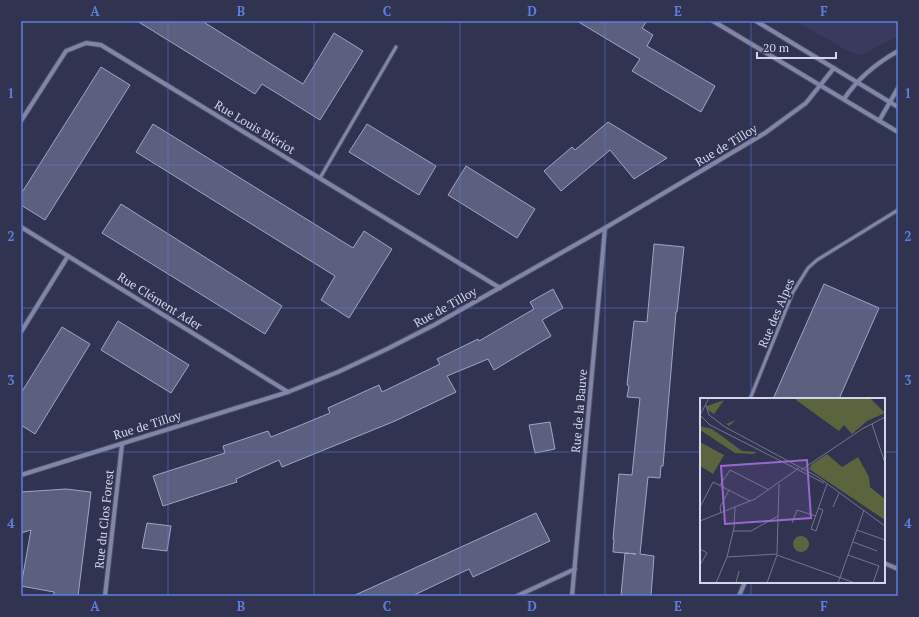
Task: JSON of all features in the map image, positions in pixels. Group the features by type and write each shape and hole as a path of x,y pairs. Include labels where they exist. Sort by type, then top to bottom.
{"street":[{"path":"713,21 898,132"},
{"path":"756,21 898,107"},
{"name":"Rue Louis Blériot","path":"21,121 66,51 86,43 100,45 500,288"},
{"path":"844,99 856,82 871,68 898,51"},
{"name":"Rue de Tilloy","path":"21,475 288,392 387,349 500,288 605,228 780,123 806,103 834,68"},
{"path":"879,121 898,88"},
{"name":"Rue Clément Ader","path":"21,227 288,392"},
{"name":"Rue de la Bauve","path":"572,596 605,228"},
{"path":"21,332 68,256"},
{"name":"Rue du Clos Forest","path":"105,596 122,444"},
{"path":"885,563 898,569"},
{"path":"517,596 575,569"},
{"path":"739,596 745,583"}],"lane":[{"path":"320,178 396,47"},
{"name":"Rue des Alpes","path":"750,398 793,292 808,268 817,260 898,210"}],"shaded area":[{"path":"795,21 898,21 898,36 861,55 850,52"}],"building":[{"path":"137,21 202,21 303,84 334,33 363,51 320,120 262,84 255,94"},
{"path":"577,21 647,21 642,28 653,35 647,46 715,86 701,112 632,71 640,59"},
{"path":"101,67 130,85 45,220 21,205 21,194"},
{"path":"608,122 667,158 634,179 610,150 561,191 544,171 572,147 575,150"},
{"path":"153,124 353,248 364,231 392,249 349,318 321,300 335,276 136,152"},
{"path":"367,124 436,166 419,195 349,152"},
{"path":"466,166 535,209 517,238 448,195"},
{"path":"121,204 282,306 265,334 102,233"},
{"path":"654,244 684,247 676,312 663,466 661,466 660,478 648,477 640,554 654,556 651,596 621,595 625,553 613,552 613,539 619,474 632,475 640,398 627,397 634,321 647,322"},
{"path":"824,284 879,308 839,398 773,398"},
{"path":"553,289 563,308 542,320 551,336 494,370 488,359 447,376 456,392 395,421 282,467 279,460 236,479 237,482 163,506 153,476 225,453 223,446 268,431 271,437 301,425 330,413 328,408 379,385 382,392 440,364 437,359 478,339 479,341 534,309 530,302"},
{"path":"118,321 189,365 171,393 101,350"},
{"path":"62,327 90,344 35,434 21,425 21,393"},
{"path":"550,422 555,449 535,453 529,425"},
{"path":"66,489 91,492 78,596 54,596 54,592 21,586 31,530 21,533 21,492"},
{"path":"536,513 550,541 473,577 469,569 412,596 353,596"},
{"path":"147,523 171,526 167,551 142,548"}]}
